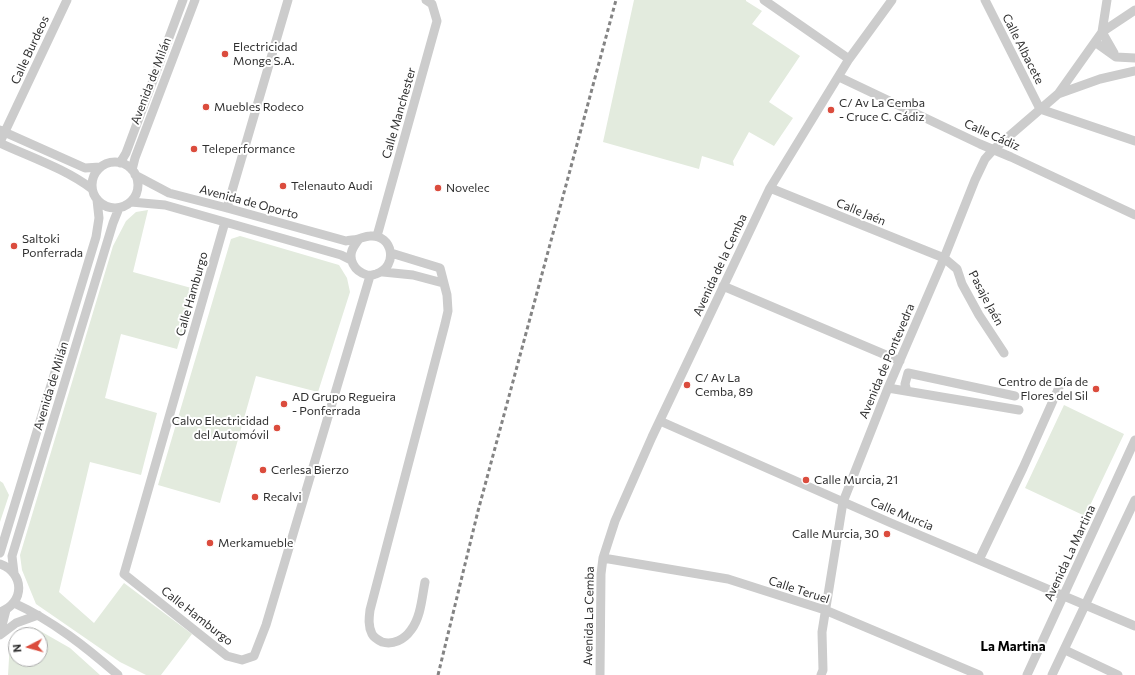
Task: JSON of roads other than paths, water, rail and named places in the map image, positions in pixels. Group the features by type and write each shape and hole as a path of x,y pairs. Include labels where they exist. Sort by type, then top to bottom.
{"street":[{"name":"Calle Burdeos","path":"0,142 2,131 67,0"},
{"name":"Avenida de Milán","path":"120,163 126,153 183,0"},
{"name":"Avenida de Milán","path":"134,173 135,158 195,0"},
{"path":"227,208 288,0"},
{"name":"Calle Manchester","path":"377,236 437,21 432,4 426,0"},
{"path":"764,0 849,59"},
{"name":"Avenida de la Cemba","path":"603,558 615,521 660,421 770,188 849,59 892,0"},
{"name":"Calle Albacete","path":"985,0 1040,109"},
{"path":"1106,0 1102,32 1116,56"},
{"path":"1102,32 1135,10"},
{"name":"Avenida de Pontevedra","path":"821,675 823,670 821,645 825,610 843,502 888,388 944,258 975,180 986,159 993,150 1058,94 1102,32"},
{"path":"1095,42 1116,56 1135,58"},
{"path":"1077,67 1079,75 1083,80 1091,82"},
{"name":"Avenida de Pontevedra","path":"1058,94 1100,79 1135,71"},
{"name":"Calle Cádiz","path":"839,76 993,150 1135,215"},
{"path":"1040,109 1135,141"},
{"path":"0,142 81,181 92,190 97,200 107,207 120,208 131,202 135,196 137,182 134,173 127,166 120,163 108,163 100,167 85,168 2,131"},
{"path":"92,190 93,177 100,167"},
{"name":"Avenida de Oporto","path":"134,173 169,193 346,241 359,239"},
{"name":"Calle Jaén","path":"770,188 944,258"},
{"name":"Avenida de Milán","path":"0,553 96,237 99,218 97,200"},
{"name":"Avenida de Oporto","path":"131,202 165,204 341,255 351,260"},
{"name":"Avenida de Milán","path":"14,603 18,595 19,586 14,573 12,556 112,229 120,208"},
{"name":"Calle Hamburgo","path":"225,222 124,574 227,656 242,660 254,656 266,625 370,276"},
{"path":"383,272 389,263 391,253 386,242 377,236 369,236 359,239 352,250 351,260 355,268 360,273 370,276 383,272 413,275 443,283"},
{"path":"391,253 440,268 447,295 448,311 446,324 370,610 368,620 372,636 391,644 407,635 417,620 425,582"},
{"name":"Pasaje Jaén","path":"944,258 957,269 962,284 978,315 1004,353"},
{"path":"723,286 900,361"},
{"path":"907,391 905,384 908,373 925,378 1015,396"},
{"path":"979,560 1060,386"},
{"path":"888,388 1019,410"},
{"name":"Calle Murcia","path":"660,421 843,502 1135,626"},
{"name":"Avenida La Martina","path":"1027,675 1135,440"},
{"path":"1052,675 1135,500"},
{"name":"Calle Teruel","path":"603,558 728,579 825,610 979,675"},
{"name":"Avenida La Cemba","path":"600,675 601,574 603,558"},
{"path":"0,564 14,573"},
{"path":"0,634 3,611 14,603 38,615 87,648 118,675"},
{"path":"0,634 16,623 38,615"},
{"path":"1065,650 1118,675"}],"railway":[{"path":"438,675 478,511 616,0"}],"place":[{"name":"Electricidad Monge S.A.","path":"225,54"},
{"name":"Muebles Rodeco","path":"206,107"},
{"name":"C/ Av La Cemba - Cruce C. Cádiz","path":"831,110"},
{"name":"Teleperformance","path":"194,149"},
{"name":"Telenauto Audi","path":"283,186"},
{"name":"Novelec","path":"438,188"},
{"name":"Saltoki Ponferrada","path":"14,246"},
{"name":"C/ Av La Cemba, 89","path":"687,385"},
{"name":"Centro de Día de Flores del Sil","path":"1096,389"},
{"name":"AD Grupo Regueira - Ponferrada","path":"284,404"},
{"name":"Calvo Electricidad del Automóvil","path":"277,428"},
{"name":"Cerlesa Bierzo","path":"263,470"},
{"name":"Calle Murcia, 21","path":"806,480"},
{"name":"Recalvi","path":"255,497"},
{"name":"Calle Murcia, 30","path":"887,534"},
{"name":"Merkamueble","path":"210,543"}],"district":[{"name":"La Martina","path":"1013,647"}]}
